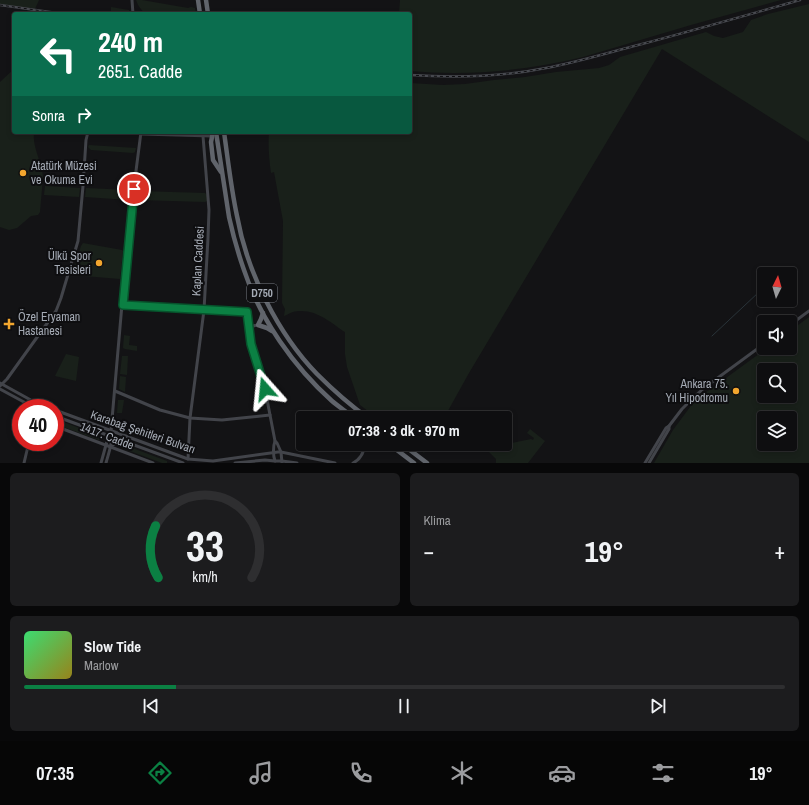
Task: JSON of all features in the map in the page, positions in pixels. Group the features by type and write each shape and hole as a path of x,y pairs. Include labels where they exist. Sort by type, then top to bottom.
{"highway":[{"path":"198,0 200,12"},
{"path":"206,0 208,12"},
{"path":"212,134 211,142 213,160 222,174"},
{"name":"D750","path":"216,134 229,217 236,246 244,272 263,313 275,333 301,369 315,384 345,411"},
{"name":"D750","path":"224,134 237,217 248,259 256,280 267,302 291,342 317,375 359,411"},
{"path":"263,313 258,325 275,333"},
{"path":"398,451 414,463"},
{"path":"411,451 427,463"}],"street":[{"path":"132,0 133,12"},
{"path":"16,399 0,391 1,385 7,379 56,311 78,241 88,134"},
{"path":"106,463 112,437 111,431 132,202 141,134"},
{"path":"162,134 203,136 212,134"},
{"name":"Kaplan Caddesi","path":"188,459 190,418 204,310 209,216 203,136"},
{"path":"123,305 247,312 251,344 265,389 275,441 274,458 276,462"},
{"path":"797,320 809,311"},
{"path":"248,327 258,325"},
{"path":"645,463 666,428 682,409 704,388 757,349"},
{"path":"1,385 28,399"},
{"path":"115,391 160,410 190,418 222,420 270,415"},
{"name":"Karabağ Şehitleri Bulvarı","path":"64,413 188,459 213,461 281,452 335,463"},
{"name":"Karabağ Şehitleri Bulvarı","path":"64,419 183,463"},
{"path":"649,463 669,429 669,426"},
{"name":"1417. Cadde","path":"64,429 153,463"},
{"path":"101,463 108,435 111,431"},
{"path":"110,447 120,440"},
{"path":"275,441 281,452 282,462"},
{"path":"24,463 27,451"},
{"path":"353,463 360,458 363,451"},
{"path":"235,463 265,460 296,463"}],"shaded area":[{"path":"0,0 39,0 35,9 0,4"},
{"path":"136,0 142,0 188,8 191,7 195,8 196,12 144,12"},
{"path":"400,0 781,0 562,62 519,69 453,73 412,71 412,12 399,12"},
{"path":"809,4 809,142 662,49 448,411 368,411 360,405 347,367 345,354 345,332 324,318 306,311 297,311 284,316 285,309 282,303 283,221 274,172 271,173 269,134 412,134 412,83 443,85 465,84 599,68 609,65 620,57 706,32 723,38 743,32 751,20 768,14"},
{"path":"111,7 129,10 129,12 111,12"},
{"path":"12,71 12,134 34,134 34,144 41,165 43,177 40,212 38,215 31,216 17,228 9,230 0,227 0,82"},
{"path":"89,145 136,148 135,152 133,153 91,150 88,147"},
{"path":"45,186 80,188 79,197 44,195"},
{"path":"86,188 130,190 129,200 85,197"},
{"path":"139,191 205,193 207,195 207,201 138,200"},
{"name":"Ülkü Spor Tesisleri","path":"83,243 122,250 120,279 72,275"},
{"name":"Ankara 75. Yıl Hipodromu","path":"809,317 809,463 654,463 673,430 696,399 757,355 797,355 797,326"},
{"path":"124,335 130,336 129,345 137,346 137,351 123,348"},
{"path":"66,354 79,357 76,381 55,376"},
{"path":"122,356 128,356 127,375 120,374"},
{"path":"120,376 126,377 125,392 119,389"},
{"path":"118,400 124,400 122,413 117,413"},
{"path":"64,422 101,436 101,439 99,440 64,427"},
{"path":"530,429 545,441 528,463 496,463 496,459 488,451 512,451 512,443 531,439 533,440 534,438 527,433"},
{"path":"119,443 167,461 167,463 162,463 119,447 117,445"}],"waterway":[{"path":"712,336 757,294"}],"railway":[{"path":"412,75 478,76 546,68 662,39 800,0"},
{"path":"0,5 50,12"}],"place":[{"name":"Atatürk Müzesi ve Okuma Evi","path":"23,173"},
{"name":"Ülkü Spor Tesisleri","path":"99,263"},
{"name":"Özel Eryaman Hastanesi","path":"9,324"},
{"name":"Ankara 75. Yıl Hipodromu","path":"736,391"}],"route":[{"path":"134,189 124,281 123,305 247,312 251,344 265,389"}]}
